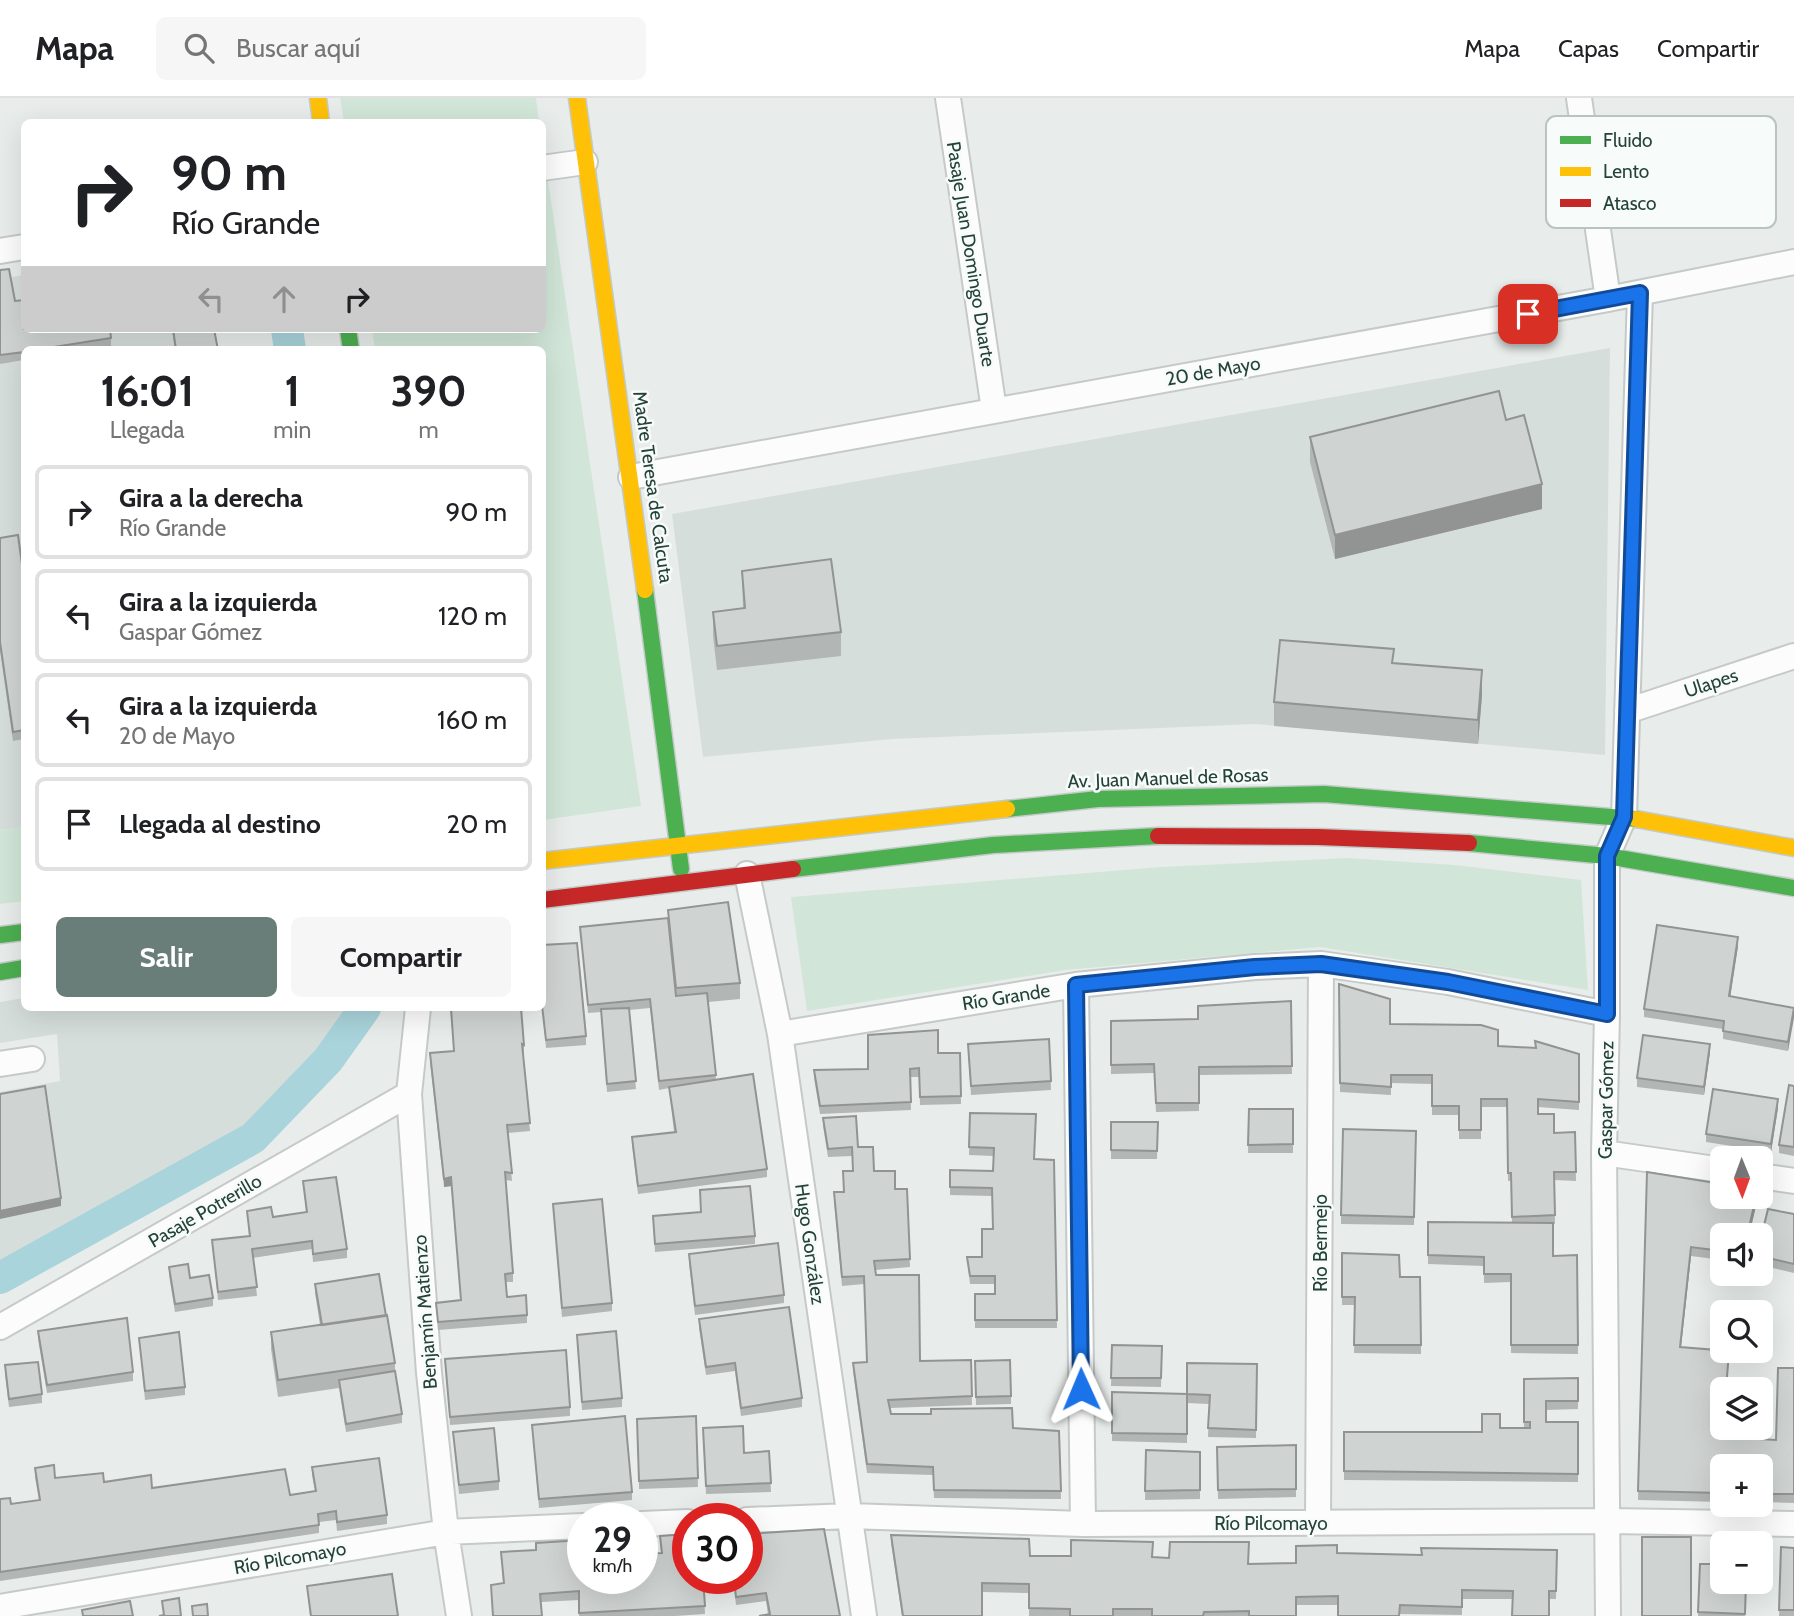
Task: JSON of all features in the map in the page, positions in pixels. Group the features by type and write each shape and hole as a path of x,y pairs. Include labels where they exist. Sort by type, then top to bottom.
{"main road":[{"path":"318,98 321,119"},
{"name":"Madre Teresa de Calcuta","path":"577,98 631,477 682,883"},
{"name":"Av. Juan Manuel de Rosas","path":"546,860 1098,799 1324,794 1624,817 1794,848"},
{"path":"546,900 993,845 1161,836 1318,837 1453,842 1607,856 1794,888"},
{"path":"0,935 21,932"},
{"path":"0,972 21,968"}],"street":[{"name":"Pasaje Juan Domingo Duarte","path":"948,98 994,410"},
{"path":"1579,98 1582,116"},
{"path":"546,167 585,162"},
{"path":"1598,228 1608,299"},
{"path":"0,251 21,248"},
{"name":"20 de Mayo","path":"631,477 1608,299 1794,262"},
{"name":"Gaspar Gómez","path":"1608,1616 1604,1153 1607,856 1624,817 1640,293"},
{"name":"Ulapes","path":"1627,711 1794,656"},
{"name":"Hugo González","path":"747,874 780,1034 864,1616"},
{"name":"Río Grande","path":"780,1034 1076,985 1255,967 1321,964 1448,982 1607,1014"},
{"name":"Río Bermejo","path":"1318,1522 1321,964"},
{"path":"1076,985 1083,1524"},
{"name":"Benjamín Matienzo","path":"418,1011 409,1094 429,1373 458,1616"},
{"path":"0,1065 32,1059"},
{"name":"Pasaje Potrerillo","path":"0,1327 409,1094"},
{"path":"1604,1153 1710,1168"},
{"path":"1773,1178 1794,1181"},
{"name":"Río Pilcomayo","path":"763,1519 850,1516 1083,1524 1609,1521 1794,1524"},
{"name":"Río Pilcomayo","path":"0,1607 446,1532 567,1527"}],"shaded area":[{"path":"21,276 21,333 214,333 215,346 21,346 21,827 0,830 0,279"},
{"path":"1610,348 1605,755 1256,724 892,739 703,757 672,514"},
{"path":"21,998 21,1011 347,1011 338,1029 257,1117 81,1223 0,1265 0,1092 60,1081 57,1034 0,1043 0,1002"}],"green space":[{"path":"340,98 536,98 539,119 344,119"},
{"path":"546,167 641,806 546,820 546,346 374,346 373,333 546,333"},
{"path":"21,827 21,901 0,904 0,830"},
{"path":"1347,858 1455,865 1581,880 1588,990 1320,947 1066,970 807,1011 791,897 1161,867"}],"building":[{"path":"9,269 15,301 21,300 21,333 110,333 111,338 60,346 21,346 21,352 0,355 0,270"},
{"path":"174,333 215,333 217,346 175,346"},
{"path":"1499,391 1506,420 1524,415 1542,484 1335,535 1310,437"},
{"path":"18,535 21,557 21,731 13,732 0,642 0,538"},
{"path":"831,559 841,632 717,646 713,612 745,608 742,571"},
{"path":"1280,640 1394,649 1392,663 1482,670 1478,720 1274,702"},
{"path":"728,902 740,983 676,988 668,910"},
{"path":"668,918 676,996 707,993 716,1075 659,1081 650,999 588,1005 580,927"},
{"path":"1657,925 1738,937 1729,996 1794,1008 1788,1042 1723,1031 1724,1021 1644,1009"},
{"path":"577,943 586,1036 546,1040 543,1011 546,1011 546,945"},
{"path":"1339,984 1390,999 1390,1024 1481,1025 1498,1030 1498,1046 1536,1048 1535,1041 1579,1054 1579,1102 1538,1099 1538,1114 1554,1114 1554,1133 1575,1132 1576,1172 1554,1172 1555,1215 1512,1217 1511,1173 1508,1173 1507,1099 1481,1099 1481,1130 1459,1130 1459,1106 1432,1106 1432,1075 1391,1075 1391,1087 1340,1083"},
{"path":"1291,1001 1292,1066 1199,1067 1199,1103 1156,1103 1154,1064 1111,1065 1111,1021 1198,1019 1198,1006"},
{"path":"629,1008 636,1081 607,1084 601,1009"},
{"path":"451,1011 521,1011 530,1123 507,1125 512,1173 505,1172 513,1273 505,1274 507,1297 526,1295 527,1315 438,1322 436,1303 461,1300 451,1177 444,1179 430,1053 454,1051"},
{"path":"938,1030 938,1053 960,1053 961,1096 920,1097 919,1068 910,1069 911,1102 820,1106 814,1070 868,1069 868,1035"},
{"path":"1643,1035 1710,1044 1704,1087 1637,1078"},
{"path":"1049,1039 1051,1081 971,1086 968,1044"},
{"path":"753,1074 767,1169 638,1186 632,1137 676,1132 669,1087"},
{"path":"1789,1085 1794,1086 1794,1147 1779,1145"},
{"path":"45,1086 61,1198 0,1211 0,1094"},
{"path":"1713,1089 1778,1099 1771,1144 1706,1134"},
{"path":"1249,1109 1293,1109 1293,1144 1248,1145"},
{"path":"970,1113 1036,1114 1034,1159 1054,1160 1057,1320 975,1320 975,1294 995,1294 995,1276 970,1276 967,1257 982,1257 982,1229 993,1229 992,1188 950,1187 950,1170 993,1171 994,1148 969,1147"},
{"path":"856,1116 858,1147 873,1147 874,1171 895,1171 895,1189 907,1189 910,1259 874,1261 876,1275 919,1275 920,1361 971,1360 972,1396 888,1400 891,1414 931,1414 931,1409 1012,1408 1013,1428 1059,1431 1061,1491 934,1490 933,1467 867,1464 853,1363 867,1362 864,1276 842,1277 834,1192 844,1192 843,1171 853,1171 852,1147 828,1149 823,1118"},
{"path":"1111,1122 1158,1122 1157,1151 1111,1150"},
{"path":"1343,1129 1416,1131 1414,1217 1341,1215"},
{"path":"1647,1172 1710,1182 1710,1209 1753,1209 1750,1223 1710,1223 1710,1249 1691,1247 1680,1347 1710,1349 1710,1363 1728,1363 1727,1377 1710,1377 1710,1440 1776,1440 1778,1368 1794,1368 1794,1494 1773,1494 1773,1454 1710,1454 1710,1493 1638,1491"},
{"path":"336,1177 347,1249 313,1254 312,1241 252,1249 257,1287 218,1292 212,1240 250,1236 247,1211 271,1207 273,1217 307,1212 303,1181"},
{"path":"750,1186 755,1236 655,1244 653,1216 701,1212 700,1190"},
{"path":"602,1199 612,1303 562,1308 553,1204"},
{"path":"1768,1209 1794,1214 1794,1264 1773,1259 1773,1223 1765,1223"},
{"path":"1428,1222 1553,1223 1553,1256 1577,1255 1578,1345 1511,1345 1511,1274 1484,1274 1484,1257 1428,1255"},
{"path":"778,1243 784,1295 695,1306 689,1254"},
{"path":"1342,1253 1399,1255 1400,1277 1420,1277 1421,1345 1354,1345 1355,1297 1342,1297"},
{"path":"188,1264 190,1278 209,1275 213,1298 175,1304 169,1267"},
{"path":"379,1274 386,1316 322,1325 315,1284"},
{"path":"789,1307 802,1398 741,1408 735,1363 706,1367 699,1319"},
{"path":"387,1315 395,1363 278,1380 271,1332"},
{"path":"127,1318 133,1372 47,1385 38,1331"},
{"path":"616,1331 622,1398 582,1402 577,1335"},
{"path":"179,1332 185,1387 145,1391 139,1338"},
{"path":"1112,1345 1162,1346 1161,1378 1111,1378"},
{"path":"566,1350 570,1407 450,1417 445,1359"},
{"path":"1010,1360 1011,1396 976,1397 975,1361"},
{"path":"38,1362 42,1394 9,1399 5,1365"},
{"path":"1187,1363 1257,1364 1256,1430 1208,1428 1210,1395 1187,1394"},
{"path":"395,1371 402,1414 346,1424 339,1380"},
{"path":"1578,1378 1578,1401 1546,1401 1546,1422 1578,1422 1578,1474 1344,1471 1344,1432 1482,1432 1482,1414 1500,1414 1500,1428 1530,1428 1530,1422 1524,1422 1524,1379"},
{"path":"1112,1392 1187,1394 1187,1434 1112,1433"},
{"path":"625,1416 632,1492 539,1499 532,1425"},
{"path":"696,1416 698,1478 639,1481 637,1419"},
{"path":"743,1426 744,1453 769,1451 771,1483 706,1486 703,1428"},
{"path":"494,1428 499,1481 459,1485 453,1432"},
{"path":"1296,1445 1296,1489 1218,1490 1217,1447"},
{"path":"1146,1450 1200,1452 1200,1490 1145,1491"},
{"path":"379,1458 387,1515 337,1522 336,1511 318,1514 319,1525 0,1572 0,1499 10,1498 11,1504 40,1500 35,1468 54,1465 55,1478 103,1473 104,1482 151,1475 152,1488 285,1469 290,1495 316,1491 312,1467"},
{"path":"824,1529 840,1616 759,1616 770,1614 766,1593 763,1593 763,1533"},
{"path":"672,1535 672,1594 704,1594 705,1606 579,1613 579,1594 658,1594 658,1553 662,1553 660,1536"},
{"path":"891,1535 1029,1539 1030,1556 1071,1556 1071,1540 1153,1542 1152,1557 1169,1558 1170,1542 1249,1542 1248,1564 1296,1563 1296,1546 1337,1545 1337,1553 1422,1555 1421,1548 1557,1550 1556,1591 1549,1591 1549,1616 1512,1616 1513,1591 1462,1590 1462,1607 1400,1605 1399,1616 1338,1616 1338,1596 1296,1597 1296,1616 1249,1616 1249,1611 1204,1612 1203,1616 1152,1616 1152,1609 1113,1609 1113,1616 1070,1616 1070,1609 1029,1608 1029,1584 982,1583 982,1616 903,1616"},
{"path":"1642,1537 1691,1537 1691,1616 1642,1616"},
{"path":"567,1541 567,1592 540,1594 542,1616 493,1616 491,1585 504,1583 501,1552 536,1550 536,1543"},
{"path":"1781,1547 1794,1548 1794,1610 1779,1610"},
{"path":"1700,1564 1710,1564 1710,1594 1746,1594 1745,1614 1698,1612"},
{"path":"392,1574 398,1616 311,1616 307,1586"},
{"path":"736,1594 758,1594 736,1597"},
{"path":"179,1598 181,1616 159,1616 164,1615 162,1601"},
{"path":"130,1601 133,1616 83,1616 82,1610"},
{"path":"207,1604 208,1616 193,1616 192,1606"}],"waterway":[{"path":"288,333 289,346"},
{"path":"0,1278 253,1138 328,1060 363,1011"}],"traffic: fast":[{"path":"349,333 350,346"},
{"path":"645,590 681,869"},
{"path":"1007,809 1098,799 1324,794 1636,819"},
{"path":"793,869 993,845 1158,836"},
{"path":"1469,843 1607,856 1794,888"},
{"path":"0,935 21,932"},
{"path":"0,972 21,968"}],"traffic: slow":[{"path":"318,98 321,119"},
{"path":"577,98 645,590"},
{"path":"546,861 1007,809"},
{"path":"1636,819 1794,848"}],"traffic: jam":[{"path":"1158,836 1318,837 1469,843"},
{"path":"546,900 793,869"}],"route":[{"path":"1081,1389 1076,985 1255,967 1321,964 1448,982 1607,1014 1607,856 1624,817 1640,293 1528,314"}]}
